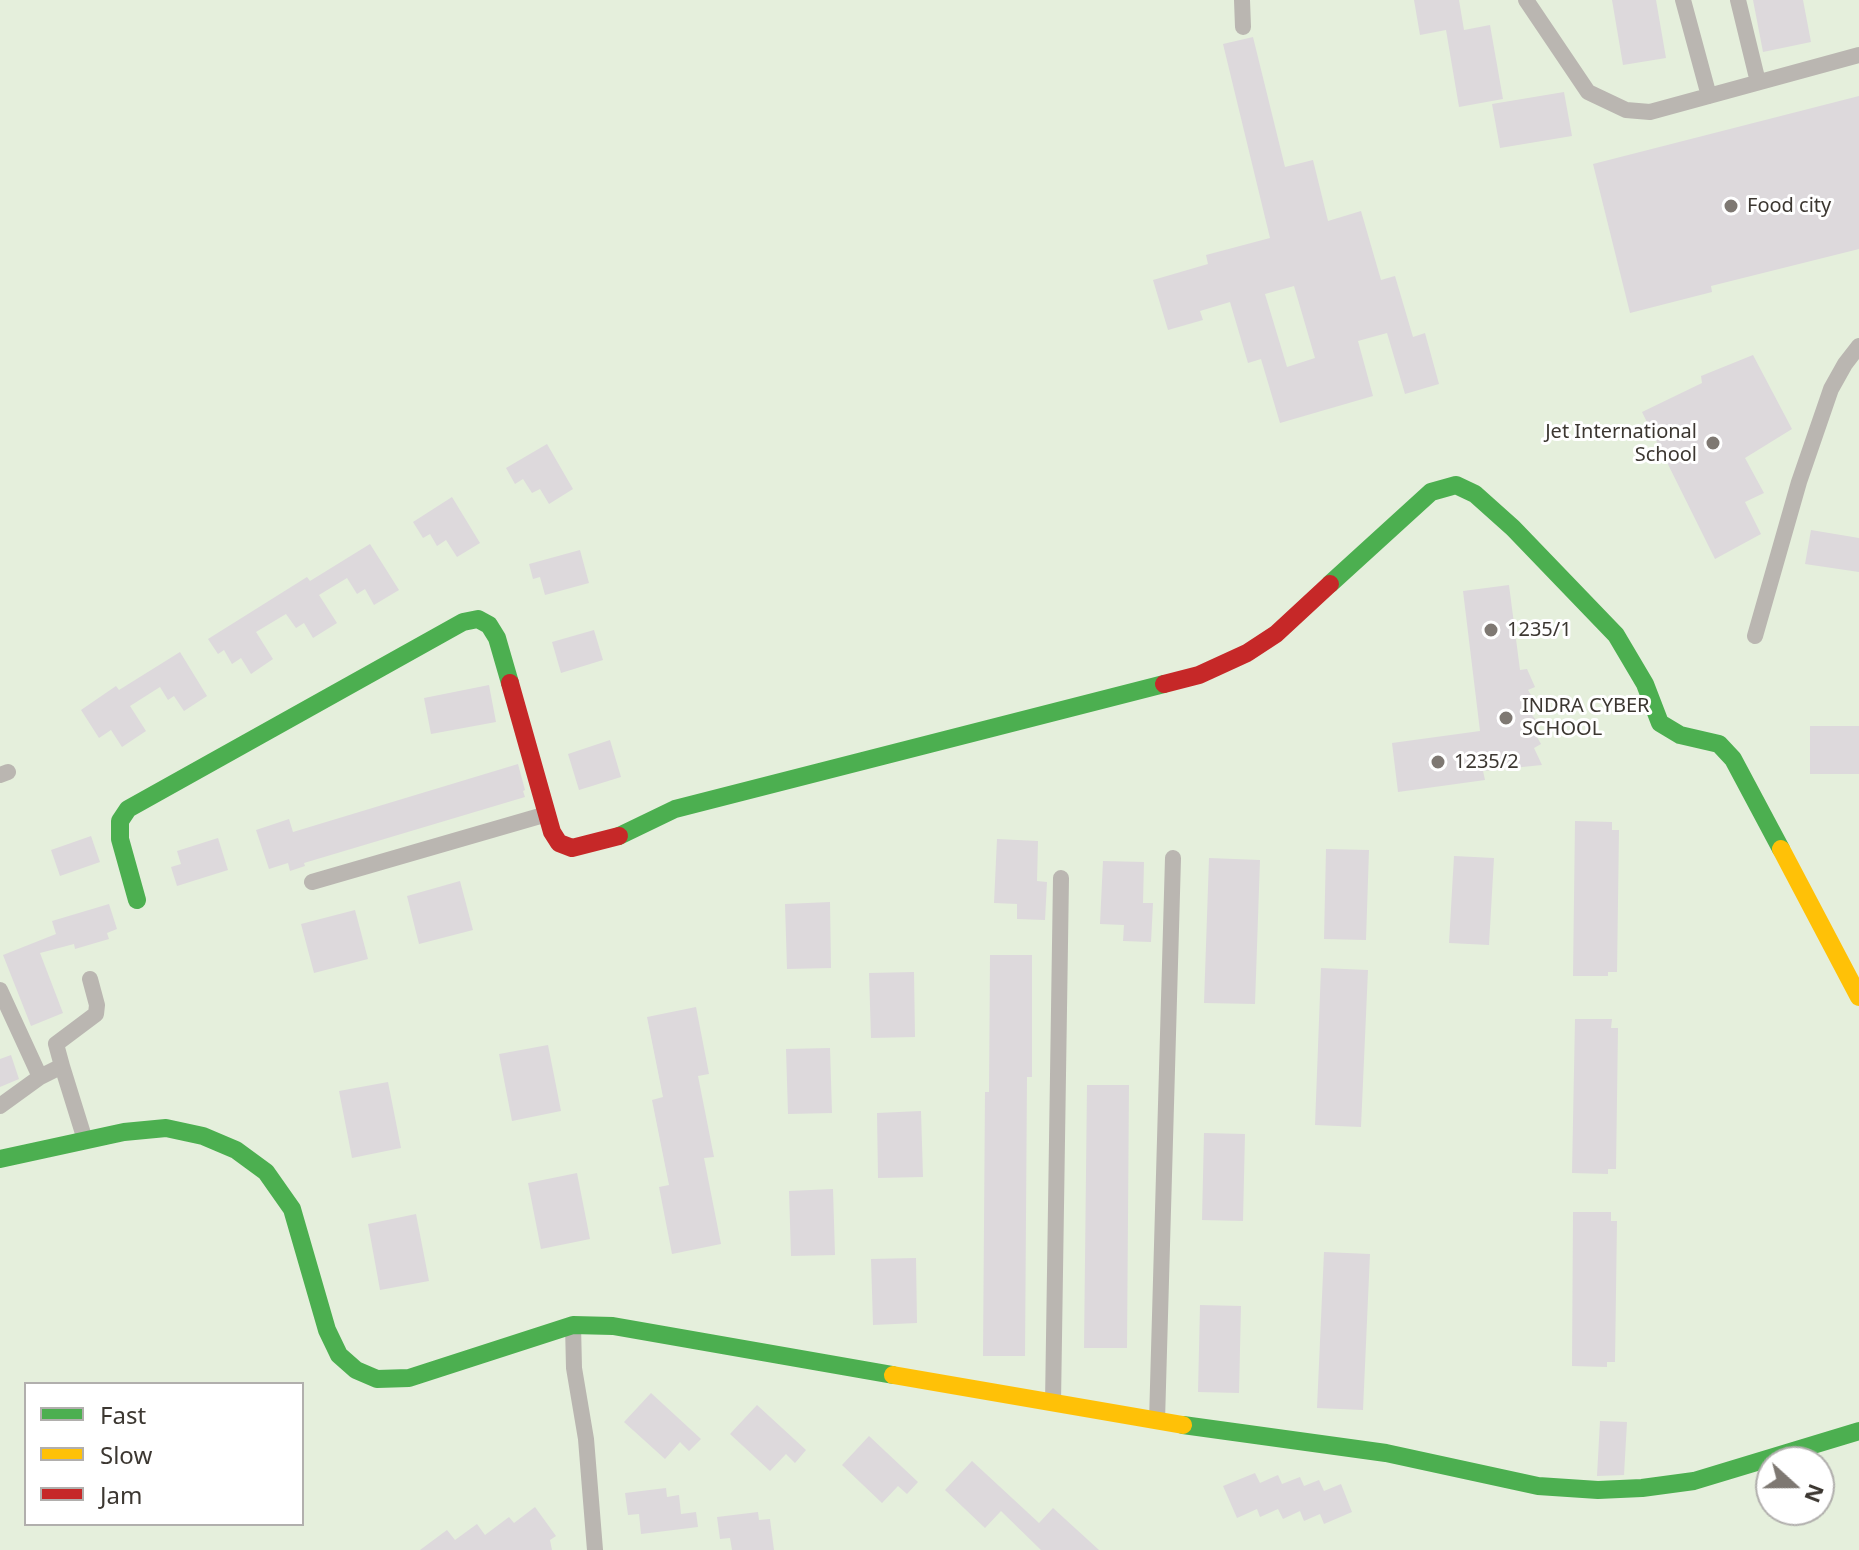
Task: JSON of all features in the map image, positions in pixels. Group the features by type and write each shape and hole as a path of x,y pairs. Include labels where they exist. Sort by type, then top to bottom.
{"street":[{"path":"1242,0 1243,27"},
{"path":"1526,0 1588,92 1626,110 1650,112 1859,55"},
{"path":"1683,0 1709,96"},
{"path":"1738,0 1758,82"},
{"path":"1755,636 1799,482 1831,389 1859,346"},
{"path":"137,900 120,839 120,821 128,809 463,622 478,619 489,625 497,638 552,832 559,843 572,848 612,840 675,809 1199,675 1247,653 1276,634 1431,492 1456,485 1475,494 1513,528 1616,635 1645,684 1660,723 1680,735 1719,744 1733,759 1859,997"},
{"path":"312,882 547,814"},
{"path":"1157,1421 1173,858"},
{"path":"1053,1403 1061,878"},
{"path":"85,1140 56,1044 96,1014 97,1005 90,979"},
{"path":"0,990 40,1077"},
{"path":"0,1106 40,1077 62,1066"},
{"path":"0,1159 124,1132 166,1128 203,1136 236,1150 266,1172 292,1209 327,1330 339,1355 356,1370 377,1379 409,1378 573,1325 624,1327 1157,1421 1386,1453 1538,1486 1598,1490 1694,1481 1859,1431"},
{"path":"573,1325 574,1368 586,1439 595,1550"}],"green space":[{"path":"0,0 1859,0 1859,1550 0,1550"}],"building":[{"path":"1414,0 1459,0 1464,30 1490,25 1503,99 1459,107 1446,30 1420,35"},
{"path":"1612,0 1656,0 1666,58 1623,65"},
{"path":"1753,0 1803,0 1811,42 1763,52"},
{"path":"1253,37 1285,167 1313,160 1328,221 1361,211 1381,280 1395,276 1413,337 1425,333 1439,384 1405,394 1387,333 1358,341 1373,396 1280,423 1261,359 1248,363 1230,302 1200,311 1203,320 1168,330 1153,280 1208,264 1206,255 1270,238 1223,44","holes":["1294,286 1315,358 1287,367 1265,294"]},
{"path":"1564,92 1572,136 1500,148 1492,104"},
{"name":"Food city","path":"1859,96 1859,249 1711,286 1712,292 1630,313 1593,164"},
{"name":"Jet International School","path":"1753,355 1792,429 1745,458 1764,493 1745,502 1761,534 1715,559 1642,412 1702,383 1701,376"},
{"path":"547,444 573,489 549,504 540,489 532,493 523,479 515,484 506,468"},
{"path":"452,497 480,543 457,557 446,540 437,546 430,534 423,538 413,522"},
{"path":"1811,530 1859,538 1859,572 1805,564"},
{"path":"370,544 399,590 374,605 365,589 357,594 347,578 319,595 337,623 313,638 304,623 296,628 286,614 256,632 273,659 251,674 241,658 232,664 224,650 218,654 208,639 307,577 310,581"},
{"path":"580,550 589,583 545,595 540,577 533,579 529,564"},
{"path":"1509,585 1520,670 1527,669 1535,687 1528,690 1537,705 1529,711 1539,724 1532,728 1541,744 1534,748 1542,765 1483,771 1485,780 1398,792 1392,743 1480,731 1463,591"},
{"path":"594,630 603,660 561,673 552,642"},
{"path":"180,652 207,696 184,711 174,696 168,700 160,687 130,706 146,731 122,747 111,730 99,738 81,710 116,686 119,690"},
{"path":"489,685 496,722 431,734 424,698"},
{"path":"1810,726 1859,726 1859,774 1810,774"},
{"path":"610,740 621,777 579,790 568,754"},
{"path":"518,764 525,797 304,863 305,866 290,871 288,863 269,869 256,830 289,819 293,832"},
{"path":"1575,821 1612,822 1612,830 1619,830 1617,972 1608,972 1608,976 1573,976"},
{"path":"91,836 100,862 60,876 51,850"},
{"path":"218,838 228,870 177,886 171,867 181,864 177,851"},
{"path":"997,839 1038,841 1037,881 1047,882 1045,920 1017,919 1017,904 994,903"},
{"path":"1326,849 1369,850 1366,940 1324,939"},
{"path":"1454,856 1494,858 1489,945 1449,943"},
{"path":"1209,858 1260,860 1255,1004 1204,1003"},
{"path":"1103,861 1144,862 1143,903 1153,903 1151,942 1123,941 1124,925 1100,924"},
{"path":"460,881 473,930 419,944 407,896"},
{"path":"830,902 831,968 787,969 785,904"},
{"path":"109,904 117,929 107,933 109,939 75,949 74,944 40,953 63,1013 31,1026 3,955 56,934 52,921"},
{"path":"355,910 368,959 314,973 301,924"},
{"path":"990,955 1032,955 1032,1077 1027,1077 1025,1356 983,1356 985,1092 989,1092"},
{"path":"1321,968 1368,970 1361,1127 1315,1125"},
{"path":"914,972 915,1037 871,1038 869,973"},
{"path":"696,1007 709,1074 698,1076 714,1157 704,1158 721,1244 672,1254 659,1187 669,1185 652,1100 663,1097 647,1017"},
{"path":"1575,1019 1612,1019 1611,1028 1618,1028 1616,1169 1608,1169 1608,1174 1572,1173"},
{"path":"548,1045 561,1111 512,1121 499,1054"},
{"path":"830,1048 832,1113 788,1114 786,1049"},
{"path":"11,1055 19,1079 0,1087 0,1059"},
{"path":"388,1082 401,1148 352,1158 339,1091"},
{"path":"1087,1085 1129,1085 1127,1348 1084,1348"},
{"path":"921,1111 923,1177 878,1178 877,1113"},
{"path":"1204,1133 1245,1134 1243,1221 1202,1220"},
{"path":"577,1173 590,1239 541,1249 528,1183"},
{"path":"833,1189 835,1255 791,1256 789,1191"},
{"path":"1573,1212 1611,1212 1611,1221 1617,1221 1615,1362 1607,1362 1607,1367 1572,1366"},
{"path":"416,1214 429,1281 380,1290 368,1224"},
{"path":"1324,1252 1370,1254 1363,1410 1317,1408"},
{"path":"916,1258 917,1323 873,1325 871,1259"},
{"path":"1200,1305 1241,1306 1239,1393 1198,1392"},
{"path":"651,1393 701,1439 689,1451 680,1442 665,1459 624,1422"},
{"path":"757,1405 806,1450 795,1463 786,1454 770,1471 730,1434"},
{"path":"1600,1421 1627,1422 1624,1475 1597,1476"},
{"path":"869,1436 918,1482 907,1494 898,1486 882,1503 842,1465"},
{"path":"972,1461 1039,1523 1053,1508 1099,1550 1041,1550 1001,1511 985,1528 945,1490"},
{"path":"1255,1473 1260,1483 1278,1475 1282,1484 1300,1477 1304,1486 1319,1480 1324,1491 1341,1484 1352,1512 1324,1524 1320,1514 1304,1521 1300,1511 1283,1519 1278,1509 1260,1517 1257,1509 1237,1518 1223,1486"},
{"path":"666,1488 667,1497 679,1495 681,1514 696,1512 698,1527 641,1534 639,1514 628,1515 625,1493"},
{"path":"535,1507 556,1536 550,1540 552,1550 420,1550 447,1530 455,1540 477,1524 485,1535 509,1517 514,1523"},
{"path":"758,1512 759,1520 770,1519 774,1550 732,1550 730,1538 720,1539 717,1517"}],"traffic: fast":[{"path":"1330,584 1431,492 1456,485 1475,494 1513,528 1616,635 1645,684 1660,723 1680,735 1719,744 1733,759 1781,849"},
{"path":"137,900 120,839 120,821 128,809 463,622 478,619 489,625 497,638 510,683"},
{"path":"619,836 675,809 1164,684"},
{"path":"0,1159 124,1132 166,1128 203,1136 236,1150 266,1172 292,1209 327,1330 339,1355 356,1370 377,1379 409,1378 573,1325 613,1326 893,1375"},
{"path":"1183,1425 1386,1453 1538,1486 1598,1490 1694,1481 1859,1431"}],"traffic: slow":[{"path":"1781,849 1859,997"},
{"path":"893,1375 1183,1425"}],"traffic: jam":[{"path":"1164,684 1199,675 1247,653 1276,634 1330,584"},
{"path":"510,683 552,832 559,843 572,848 619,836"}],"place":[{"name":"Food city","path":"1731,206"},
{"name":"Jet International School","path":"1713,443"},
{"name":"1235/1","path":"1491,630"},
{"name":"INDRA CYBER SCHOOL","path":"1506,718"},
{"name":"1235/2","path":"1438,762"}]}
